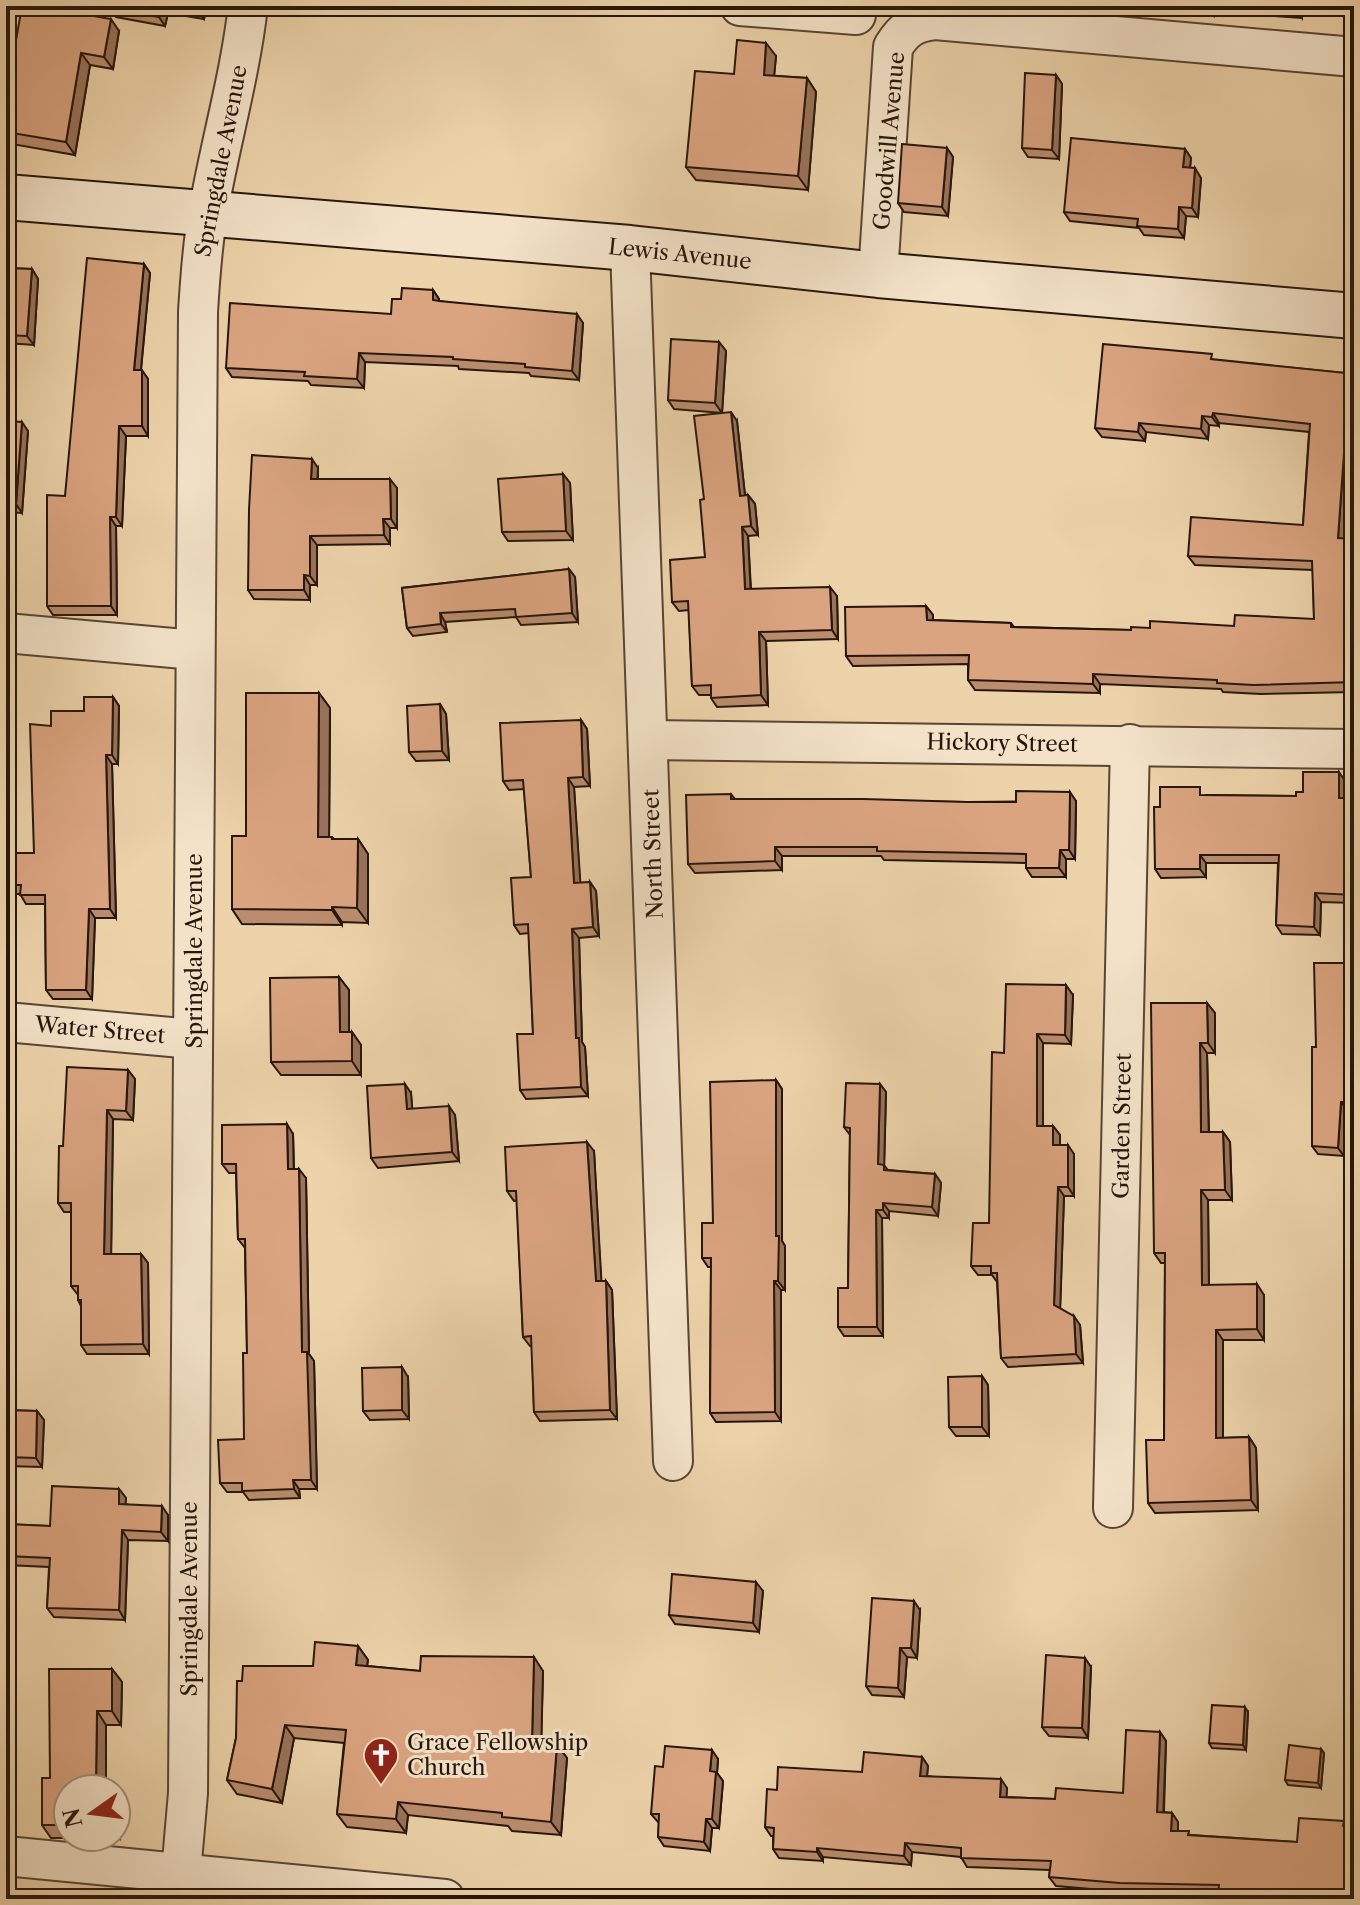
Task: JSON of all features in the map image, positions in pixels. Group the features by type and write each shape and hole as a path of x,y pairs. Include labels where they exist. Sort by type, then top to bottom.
{"main road":[{"name":"Lewis Avenue","path":"6,197 630,248 878,275 1354,316"}],"street":[{"name":"Springdale Avenue","path":"178,1886 188,1793 198,312 208,213 248,6"},
{"path":"740,6 856,15"},
{"name":"Goodwill Avenue","path":"878,275 893,47 906,29 916,23 935,20 1354,57"},
{"name":"North Street","path":"630,248 673,1461"},
{"path":"6,633 195,650"},
{"name":"Hickory Street","path":"649,740 1354,749"},
{"name":"Garden Street","path":"1113,1508 1130,744"},
{"name":"Water Street","path":"6,1022 193,1039"},
{"path":"6,1856 178,1886 445,1899"}],"building":[{"path":"22,6 111,19 104,57 81,53 66,142 6,132 6,86"},
{"path":"110,6 161,6 159,17"},
{"path":"176,6 199,6 198,10"},
{"path":"737,40 766,43 764,75 807,78 798,176 686,167 695,71 734,74"},
{"path":"1025,73 1056,75 1052,150 1022,148"},
{"path":"1071,138 1185,149 1183,167 1195,168 1192,208 1179,207 1178,229 1137,226 1138,219 1064,212"},
{"path":"902,144 947,148 942,207 898,203"},
{"path":"87,258 144,264 134,370 142,370 142,426 119,426 116,517 110,517 111,606 47,606 47,495 65,496"},
{"path":"6,268 32,269 27,336 6,335"},
{"path":"402,288 433,290 433,300 439,301 577,314 572,371 453,357 359,353 357,379 304,376 305,372 226,368 230,303 391,314 392,299 401,299"},
{"path":"671,339 719,342 715,403 668,400"},
{"path":"1103,344 1212,354 1211,359 1345,373 1346,365 1354,366 1354,439 1345,439 1338,538 1354,539 1354,682 1254,685 1217,683 1217,680 1093,674 1093,684 968,680 969,655 846,656 845,607 926,606 927,620 1011,623 1011,627 1131,630 1131,627 1150,628 1150,621 1234,626 1235,615 1314,619 1312,561 1188,556 1191,517 1303,525 1310,424 1213,413 1212,417 1202,416 1201,429 1139,423 1138,432 1095,428"},
{"path":"731,412 740,496 748,495 751,526 742,527 745,589 830,587 832,630 759,632 761,695 711,698 711,685 692,686 688,601 672,602 670,560 705,557 700,500 704,499 694,416"},
{"path":"6,421 22,422 16,504 6,504"},
{"path":"252,455 312,459 311,479 390,479 391,519 383,519 384,535 310,536 310,576 304,575 304,590 248,590"},
{"path":"563,474 566,531 502,532 498,479"},
{"path":"569,569 572,613 516,617 515,609 440,613 441,624 407,628 402,588"},
{"path":"246,693 319,693 318,837 358,839 357,908 232,909 232,836 246,836"},
{"path":"84,697 113,697 112,755 106,755 110,909 89,909 86,990 46,990 45,895 20,895 21,885 6,885 6,853 34,853 30,724 51,726 51,711 84,711"},
{"path":"440,704 442,751 409,752 407,706"},
{"path":"581,720 583,777 568,778 574,883 590,882 593,927 572,929 581,1087 520,1090 517,1034 533,1034 528,924 514,925 511,878 531,877 523,780 503,781 500,723"},
{"path":"1303,772 1339,772 1339,798 1354,798 1354,895 1315,893 1314,927 1276,925 1279,855 1200,855 1200,869 1155,869 1154,807 1160,807 1160,787 1200,787 1200,795 1296,796 1296,792 1303,792"},
{"path":"1016,791 1070,792 1069,850 1060,850 1059,868 1026,868 1026,854 877,851 877,847 775,847 775,861 688,864 686,795 731,794 731,799 1016,802"},
{"path":"1314,963 1347,963 1345,1102 1341,1102 1338,1148 1312,1146 1312,1047 1316,1047"},
{"path":"339,977 340,1032 352,1032 352,1061 271,1062 270,978"},
{"path":"1006,984 1066,985 1065,1035 1037,1034 1037,1126 1053,1126 1053,1145 1068,1145 1068,1187 1058,1187 1054,1305 1074,1316 1076,1354 1001,1358 997,1273 991,1273 991,1266 971,1266 973,1223 989,1223 992,1052 1004,1053"},
{"path":"1151,1003 1207,1003 1208,1043 1200,1043 1201,1132 1223,1132 1225,1190 1201,1190 1202,1285 1257,1284 1257,1329 1216,1330 1216,1438 1249,1437 1251,1500 1148,1503 1146,1440 1164,1440 1165,1253 1154,1253"},
{"path":"67,1067 128,1070 126,1111 107,1110 104,1254 141,1254 143,1344 81,1345 81,1300 78,1300 78,1286 71,1286 71,1203 58,1203 59,1146 63,1146"},
{"path":"776,1080 776,1236 779,1236 778,1281 774,1281 775,1412 710,1413 711,1258 702,1258 702,1223 713,1223 710,1082"},
{"path":"846,1083 880,1084 878,1164 884,1165 884,1170 935,1174 932,1207 883,1203 883,1210 876,1210 877,1327 838,1327 838,1288 848,1288 850,1128 844,1127"},
{"path":"405,1084 407,1109 449,1106 452,1152 371,1158 367,1086"},
{"path":"287,1124 288,1169 299,1169 302,1352 307,1352 311,1480 293,1480 294,1489 242,1491 242,1483 220,1483 218,1440 244,1439 243,1353 247,1353 245,1239 238,1239 236,1164 222,1164 222,1125"},
{"path":"587,1142 596,1281 606,1281 610,1410 534,1412 531,1336 523,1337 516,1191 507,1191 505,1147"},
{"path":"1346,1205 1354,1205 1354,1256 1347,1256"},
{"path":"402,1367 402,1410 363,1411 362,1368"},
{"path":"982,1376 982,1427 949,1427 948,1377"},
{"path":"6,1410 37,1411 36,1458 6,1457"},
{"path":"52,1486 119,1489 119,1504 162,1506 161,1532 122,1530 119,1610 47,1608 50,1558 6,1556 6,1524 50,1526"},
{"path":"672,1574 756,1582 753,1623 669,1615"},
{"path":"872,1598 914,1601 911,1648 900,1648 898,1688 866,1686"},
{"path":"315,1642 358,1646 356,1665 420,1671 421,1656 534,1657 532,1742 557,1745 551,1822 502,1817 502,1813 398,1802 396,1819 337,1814 346,1730 285,1725 272,1789 227,1780 236,1738 237,1681 242,1681 243,1666 313,1666"},
{"path":"1046,1655 1085,1658 1082,1728 1042,1727"},
{"path":"49,1669 112,1669 112,1711 97,1711 96,1773 52,1773 52,1825 42,1825 42,1778 50,1778"},
{"path":"1212,1705 1245,1707 1243,1745 1209,1743"},
{"path":"1126,1730 1160,1732 1157,1812 1172,1813 1171,1831 1189,1831 1188,1835 1297,1842 1299,1818 1344,1821 1343,1826 1354,1828 1354,1898 1249,1894 1248,1898 1218,1896 1219,1885 1120,1883 1049,1877 1051,1861 961,1858 961,1848 905,1843 904,1856 817,1848 817,1852 773,1849 774,1828 765,1827 767,1789 777,1790 778,1767 862,1772 864,1752 922,1757 920,1776 1001,1779 1000,1797 1055,1799 1056,1788 1123,1793"},
{"path":"1289,1745 1321,1749 1318,1783 1285,1780"},
{"path":"665,1746 712,1750 710,1771 716,1772 712,1819 706,1819 704,1842 658,1837 659,1814 651,1814 655,1766 663,1767"},
{"path":"46,1891 115,1897 115,1899 45,1899"}],"place":[{"name":"Grace Fellowship Church","path":"381,1786"}]}
